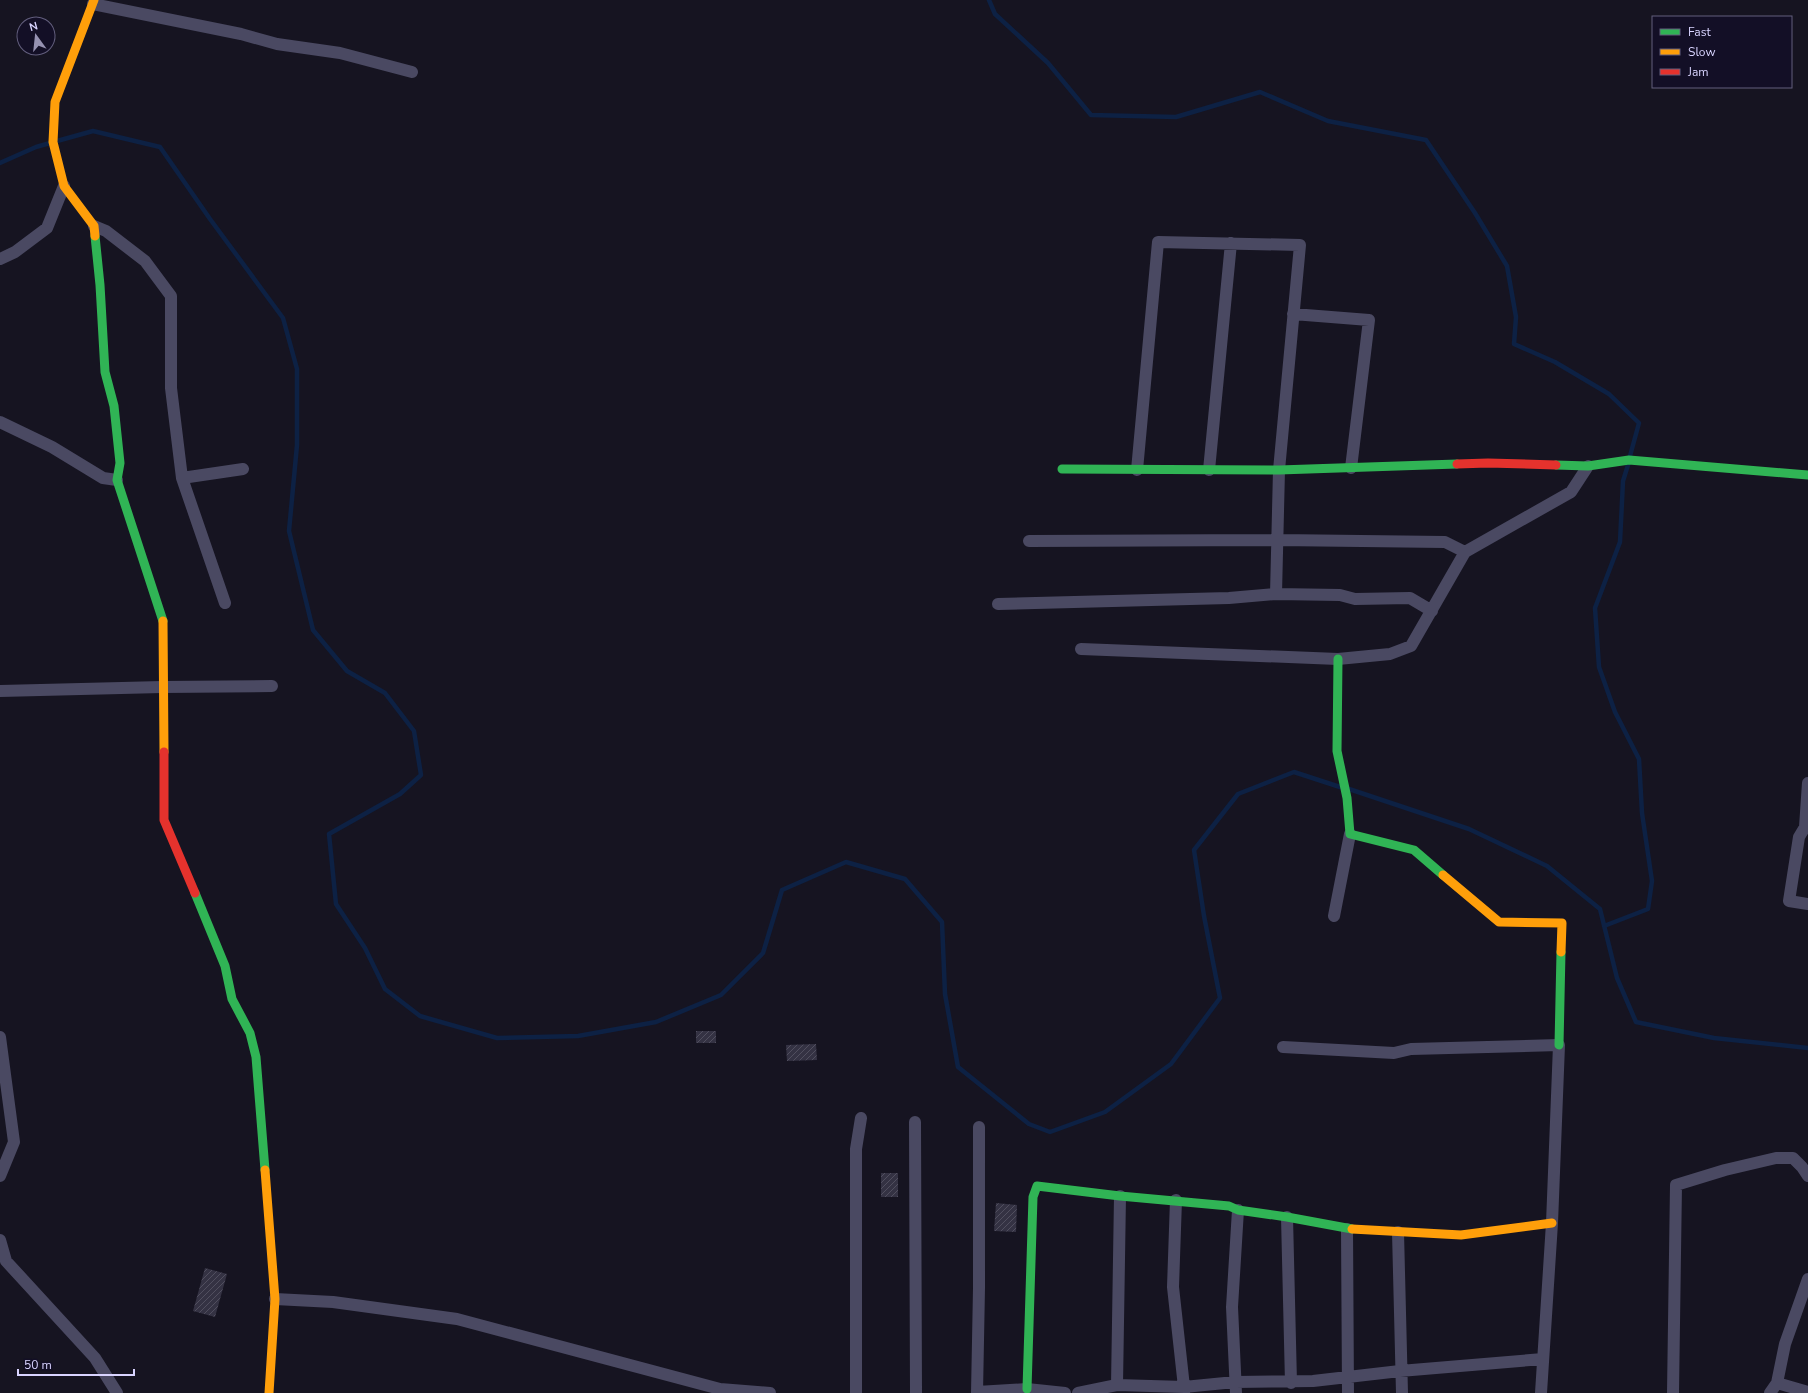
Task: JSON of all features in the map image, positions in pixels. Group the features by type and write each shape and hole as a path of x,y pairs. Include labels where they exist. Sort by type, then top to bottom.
{"street":[{"path":"269,1393 275,1299 256,1057 250,1033 232,999 225,966 164,820 162,687 163,620 117,480 120,463 114,406 104,372 100,285 94,226 64,186 53,142 55,102 94,2 241,34 277,44 340,53 412,72"},
{"path":"0,259 15,252 47,228 64,186"},
{"path":"94,226 106,230 145,261 171,296 171,388 182,478 225,603"},
{"path":"1137,470 1158,242 1300,245 1279,470 1276,594"},
{"path":"1209,470 1231,243"},
{"path":"1293,314 1369,320 1351,468"},
{"path":"0,422 52,447 103,478 117,480"},
{"path":"1062,470 1279,470 1488,463 1588,466 1629,460 1808,475"},
{"path":"1081,648 1338,658 1390,654 1411,646 1465,552 1571,492 1588,466"},
{"path":"182,478 243,469"},
{"path":"1029,541 1278,540 1445,542 1465,552"},
{"path":"998,604 1229,598 1276,594 1340,595 1355,599 1410,598 1432,610"},
{"path":"1334,916 1350,834 1347,798 1337,751 1338,658"},
{"path":"0,691 272,686"},
{"path":"1808,783 1805,827 1799,837 1789,901 1808,904"},
{"path":"1350,834 1414,850 1499,922 1562,923 1552,1223 1541,1393"},
{"path":"0,1037 14,1142 0,1176"},
{"path":"1283,1048 1394,1053 1411,1049 1559,1045"},
{"path":"856,1393 856,1149 860,1118"},
{"path":"916,1122 916,1393"},
{"path":"979,1127 979,1288 977,1392 1027,1389 1065,1393"},
{"path":"1673,1393 1676,1185 1725,1170 1776,1158 1792,1158 1802,1167 1808,1176"},
{"path":"1027,1389 1033,1197 1037,1186 1120,1196 1229,1206 1238,1210 1287,1217 1347,1229 1462,1235 1552,1223"},
{"path":"1118,1385 1120,1196"},
{"path":"1176,1200 1173,1287 1184,1390"},
{"path":"1235,1387 1232,1308 1238,1210"},
{"path":"1287,1217 1291,1383"},
{"path":"1347,1229 1348,1393"},
{"path":"1398,1232 1400,1371 1402,1393"},
{"path":"0,1240 6,1261 95,1358 117,1393"},
{"path":"1808,1279 1785,1344 1774,1388 1808,1392"},
{"path":"275,1299 333,1302 457,1320 720,1389 770,1393"},
{"path":"1078,1393 1118,1385 1184,1390 1291,1383 1400,1371 1543,1359"}],"building":[{"path":"696,1031 716,1031 716,1043 696,1043"},
{"path":"816,1044 817,1060 787,1061 786,1045"},
{"path":"881,1173 898,1173 898,1197 881,1197"},
{"path":"996,1203 1017,1205 1016,1232 994,1231"},
{"path":"205,1268 227,1274 215,1317 193,1311"}],"waterway":[{"path":"989,0 995,14 1048,63 1091,115 1176,117 1260,92 1328,121 1426,140 1475,213 1507,266 1516,317 1514,344 1555,362 1609,394 1639,423 1630,456"},
{"path":"57,141 93,131 160,147 210,219 283,318 297,369 297,445 289,531 313,630 347,671 385,693 414,731 421,775 400,794 329,834 336,904 365,948 385,989 420,1016 497,1038 578,1036 656,1022 721,995 763,953 782,890 846,862 905,879 942,922 945,994 958,1067 1029,1124 1050,1132 1105,1112 1171,1064 1220,998 1204,916 1194,850 1238,794 1294,772 1340,787"},
{"path":"0,163 36,147 50,143"},
{"path":"1604,926 1648,909 1652,881 1642,813 1639,759 1615,712 1599,667 1595,608 1620,542 1623,481 1628,465"},
{"path":"1349,789 1469,829 1547,866 1600,909 1617,978 1636,1022 1714,1038 1808,1048"}],"traffic: fast":[{"path":"95,236 100,285 105,372 114,406 120,463 117,480 163,621"},
{"path":"1556,465 1588,466 1629,460 1808,475"},
{"path":"1062,469 1279,470 1457,464"},
{"path":"1338,659 1337,751 1347,798 1350,834 1414,850 1443,875"},
{"path":"195,893 225,966 232,999 250,1033 256,1057 265,1170"},
{"path":"1559,1045 1561,952"},
{"path":"1027,1389 1033,1197 1037,1186 1120,1196 1229,1206 1238,1210 1352,1229"}],"traffic: slow":[{"path":"94,0 55,102 53,142 64,186 94,226 95,236"},
{"path":"163,621 164,752"},
{"path":"1443,875 1499,922 1562,923 1561,952"},
{"path":"265,1170 275,1299 269,1393"},
{"path":"1352,1229 1461,1235 1552,1223"}],"traffic: jam":[{"path":"1457,464 1488,463 1556,465"},
{"path":"164,752 164,820 195,893"}]}
